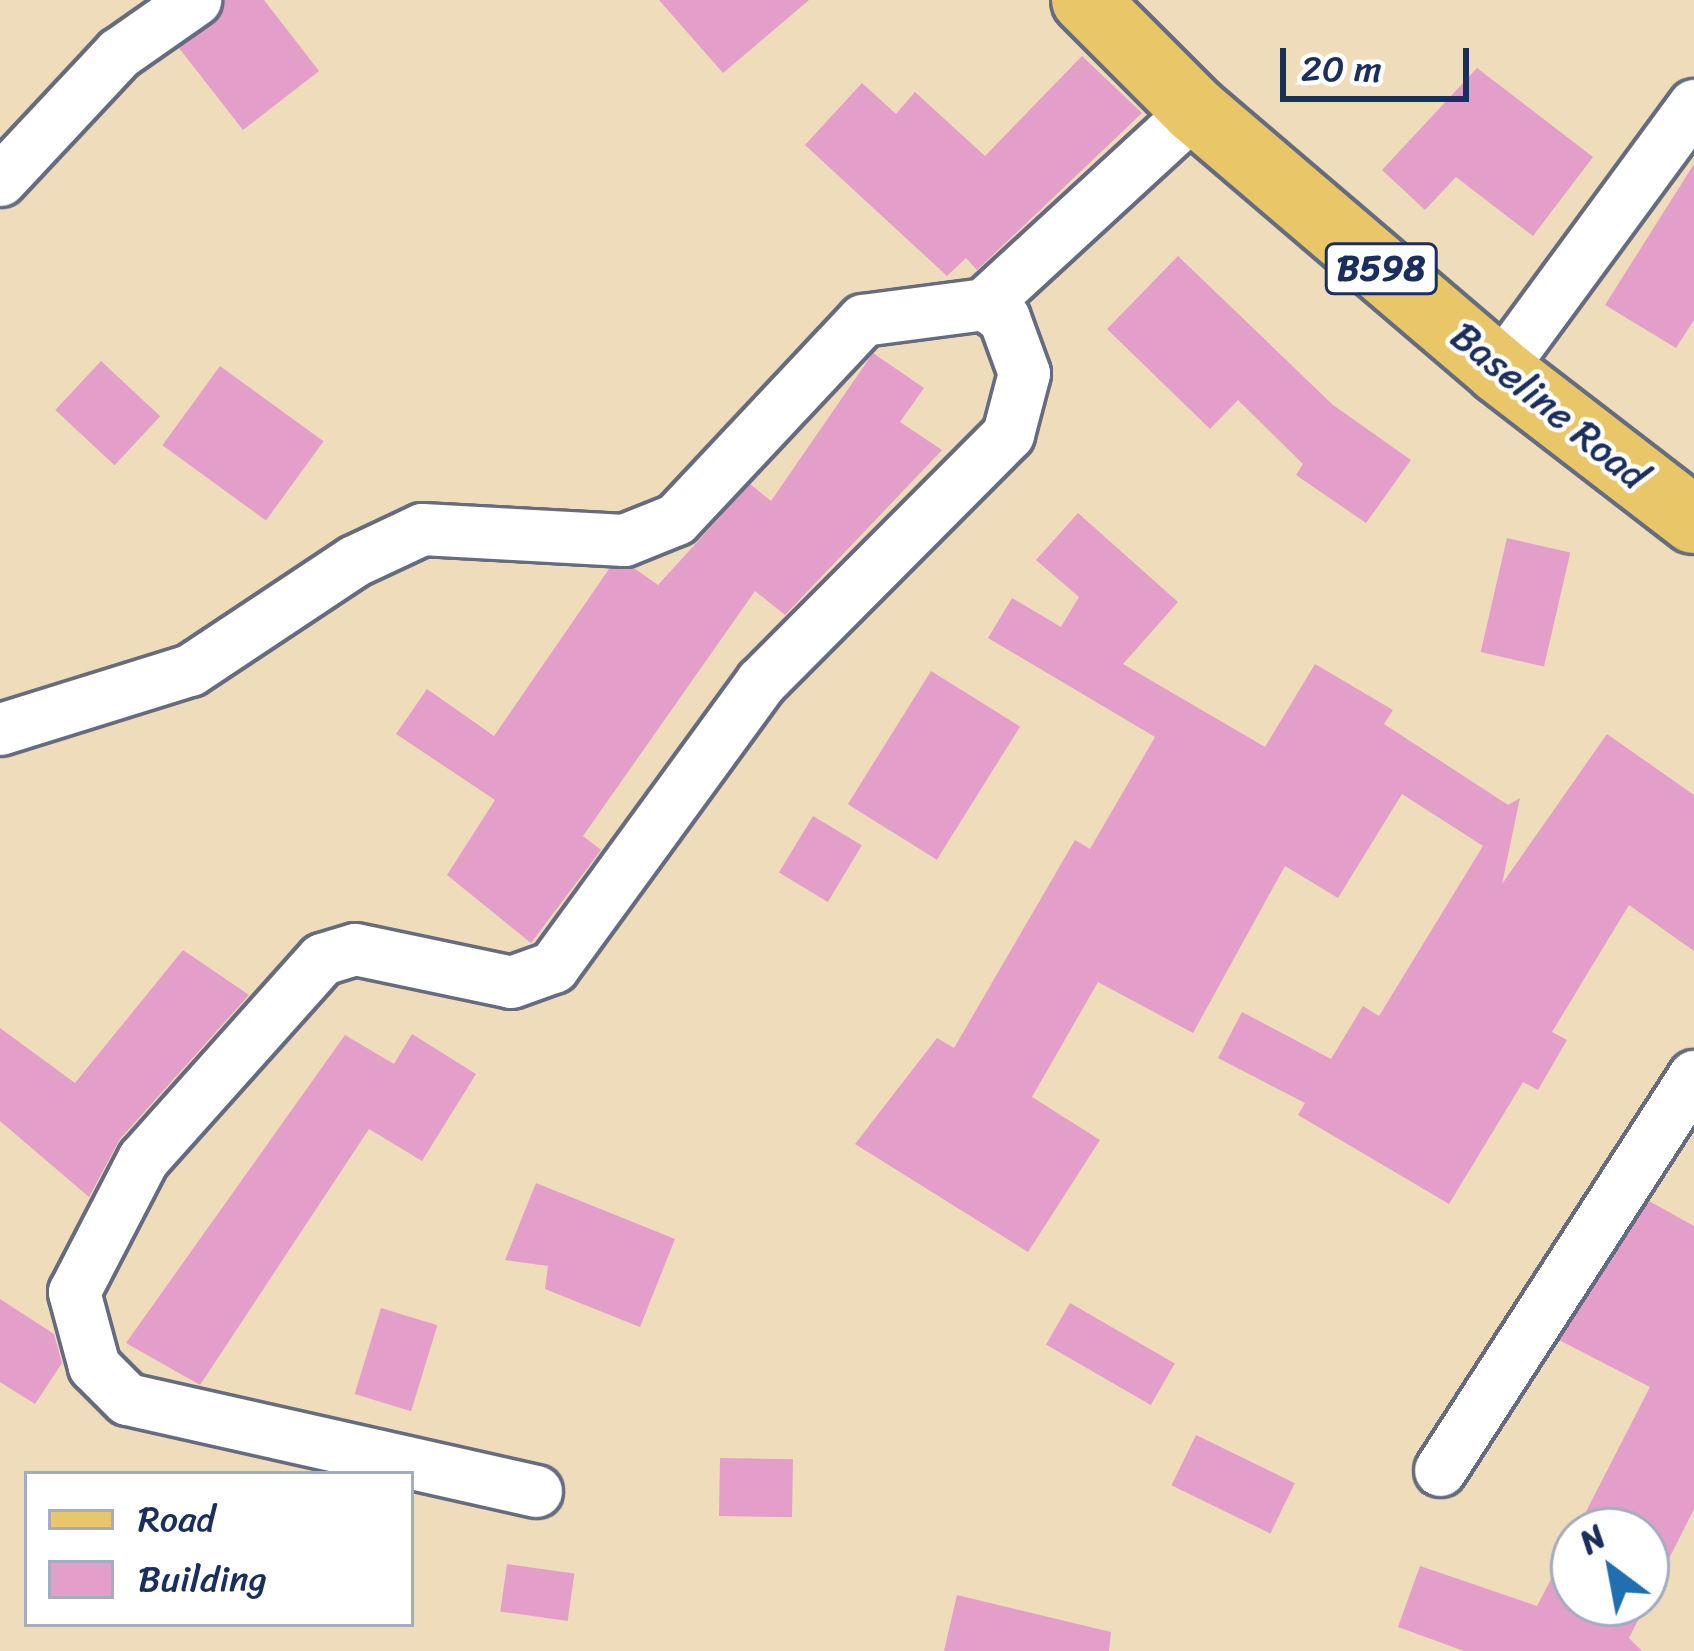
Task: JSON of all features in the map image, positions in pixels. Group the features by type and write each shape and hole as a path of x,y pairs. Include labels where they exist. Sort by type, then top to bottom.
{"main road":[{"name":"Baseline Road","path":"1085,0 1195,110 1499,370 1694,520"}],"street":[{"path":"0,180 119,53 195,0"},
{"path":"1499,370 1694,105"},
{"path":"0,729 190,670 354,560 422,529 624,540 676,519 863,320 984,304 1195,110"},
{"path":"536,1491 127,1400 94,1366 74,1292 142,1159 322,959 355,949 511,982 553,967 761,682 1008,434 1024,373 1004,318 984,304"},
{"path":"1440,1470 1694,1076"}],"building":[{"path":"225,0 264,0 319,71 243,130 179,48"},
{"path":"659,0 809,0 723,73"},
{"path":"1082,56 1142,113 977,270 966,258 947,276 805,145 862,83 896,114 915,92 985,156"},
{"path":"1477,68 1593,157 1533,236 1456,177 1425,210 1382,170"},
{"path":"1694,164 1694,320 1676,348 1605,305"},
{"path":"1178,256 1333,405 1411,460 1366,523 1296,475 1303,464 1238,400 1210,429 1107,329"},
{"path":"873,353 924,388 900,422 942,450 785,615 755,591 583,836 601,850 531,943 447,875 495,800 396,734 427,689 494,736 609,569 634,568 658,585 750,484 771,501"},
{"path":"101,361 160,416 115,465 55,410"},
{"path":"220,366 324,441 266,521 162,445"},
{"path":"1078,513 1178,602 1123,664 1265,747 1315,664 1393,710 1384,724 1508,805 1520,798 1502,884 1607,734 1694,795 1694,951 1629,905 1552,1032 1567,1040 1538,1090 1523,1082 1449,1204 1298,1115 1305,1103 1218,1058 1242,1012 1331,1059 1363,1006 1379,1016 1483,846 1402,794 1338,898 1285,866 1193,1033 1098,982 1032,1097 1100,1140 1028,1252 855,1144 937,1038 954,1048 1075,840 1090,849 1155,737 988,638 1012,598 1061,627 1079,597 1036,560"},
{"path":"1507,538 1570,553 1544,667 1481,652"},
{"path":"931,671 1020,727 937,860 848,804"},
{"path":"813,816 862,845 828,902 779,873"},
{"path":"183,950 249,995 120,1139 89,1197 0,1121 0,1028 75,1083"},
{"path":"412,1034 476,1074 422,1161 369,1129 200,1385 126,1343 345,1035 394,1064"},
{"path":"536,1183 675,1239 640,1327 545,1289 548,1266 505,1260"},
{"path":"1649,1201 1694,1226 1694,1509 1670,1557 1670,1507 1588,1507 1650,1387 1559,1340"},
{"path":"0,1299 54,1334 62,1363 35,1404 0,1382"},
{"path":"1070,1303 1175,1364 1151,1405 1046,1345"},
{"path":"381,1308 437,1325 411,1411 355,1394"},
{"path":"1196,1435 1295,1483 1270,1534 1171,1485"},
{"path":"720,1458 793,1459 792,1517 719,1516"},
{"path":"507,1564 574,1573 568,1621 500,1612"},
{"path":"1420,1566 1537,1606 1550,1581 1550,1627 1635,1627 1629,1638 1642,1651 1464,1651 1398,1627"},
{"path":"957,1595 1111,1632 1109,1651 944,1651"}]}
